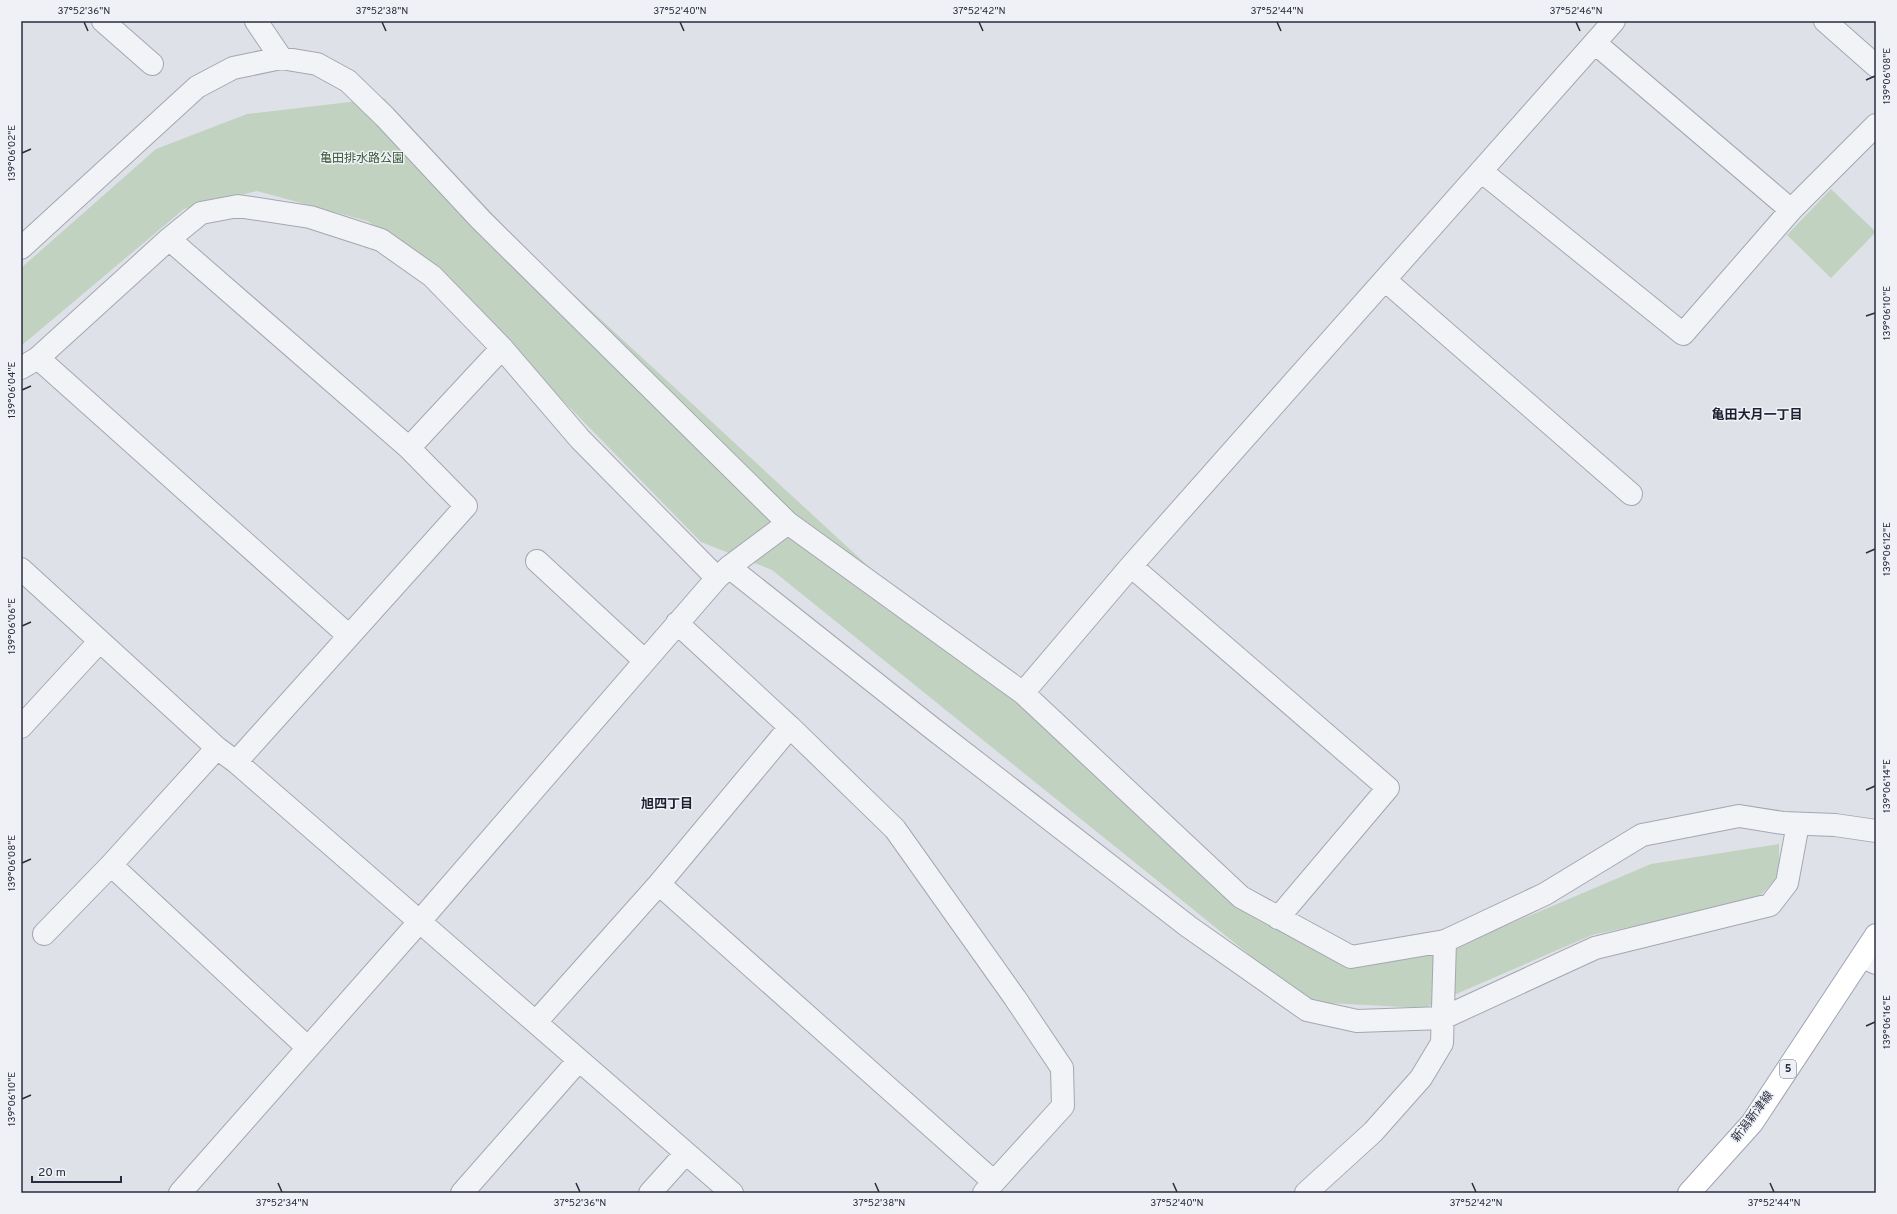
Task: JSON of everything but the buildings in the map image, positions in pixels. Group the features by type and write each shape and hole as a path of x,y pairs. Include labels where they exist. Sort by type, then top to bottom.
{"main road":[{"name":"新潟新津線","path":"1689,1193 1752,1123 1869,960 1876,935"}],"street":[{"path":"104,21 152,64"},
{"path":"256,21 281,58"},
{"path":"1023,693 1131,566 1614,21"},
{"path":"1825,21 1876,66"},
{"path":"1595,43 1791,210"},
{"path":"21,248 197,87 233,68 281,58 317,64 348,81 385,117 481,220 788,523 1023,693 1241,897 1351,957 1445,941 1545,894 1642,835 1739,816 1798,824 1835,825 1876,831"},
{"path":"1481,171 1683,334 1791,210 1876,125"},
{"path":"349,636 30,363 169,239 201,213 238,206 310,217 381,240 432,276 502,348 580,439 723,572 932,728 1189,927 1307,1010 1358,1021 1443,1018 1595,948 1770,905 1787,884 1798,824"},
{"path":"169,239 409,448 466,506 236,762"},
{"path":"1385,280 1631,494"},
{"path":"409,448 502,348"},
{"path":"180,1193 307,1047 420,921 677,623 723,572 788,523"},
{"path":"537,561 645,661"},
{"path":"1131,566 1388,788 1278,918"},
{"path":"21,569 99,642 217,748 236,762 732,1193"},
{"path":"659,884 989,1187 1063,1106 1062,1068 1015,998 896,829 790,727 677,623"},
{"path":"21,727 99,642"},
{"path":"536,1022 659,884 790,727"},
{"path":"44,934 112,865 217,748"},
{"path":"112,865 307,1047"},
{"path":"1306,1193 1373,1132 1421,1078 1442,1043 1445,941"},
{"path":"462,1193 579,1060"},
{"path":"650,1193 686,1153"}],"green space":[{"name":"亀田排水路公園","path":"384,98 532,256 1228,898 1351,968 1465,943 1651,864 1779,844 1779,876 1756,900 1592,935 1424,1008 1308,1002 772,570 701,542 418,252 367,221 257,191 184,209 21,346 21,268 156,149 247,114"},
{"path":"1831,189 1876,232 1831,278 1787,235"}],"district":[{"name":"亀田大月一丁目","path":"1757,416"},
{"name":"旭四丁目","path":"667,805"}]}
